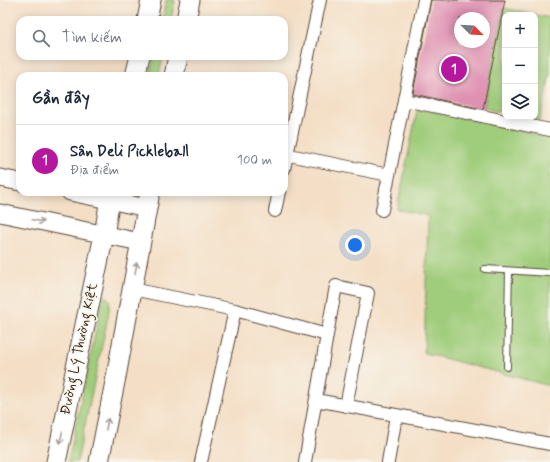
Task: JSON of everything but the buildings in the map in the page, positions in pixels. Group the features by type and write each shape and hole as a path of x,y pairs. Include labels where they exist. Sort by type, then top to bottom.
{"main road":[{"path":"148,16 151,0"},
{"path":"187,16 190,0"},
{"path":"137,72 139,60"},
{"path":"175,72 177,60"},
{"path":"0,178 16,181"},
{"path":"99,462 148,200 110,196"},
{"name":"Đường Lý Thường Kiệt","path":"56,462 104,236 110,196"},
{"path":"0,213 104,236 140,242"}],"street":[{"path":"288,145 320,0"},
{"path":"382,210 424,0"},
{"path":"404,100 550,130"},
{"path":"288,154 389,175"},
{"path":"275,211 278,196"},
{"path":"305,462 336,286 368,293 346,406"},
{"path":"132,289 235,310 327,335"},
{"path":"201,462 235,310"},
{"path":"316,400 550,444"},
{"path":"388,462 396,416"}],"lane":[{"path":"485,269 550,273"},
{"path":"507,367 509,271"}],"green space":[{"path":"166,0 175,0 172,16 163,16"},
{"path":"504,8 522,12 503,12"},
{"path":"538,15 550,18 550,74 540,120 538,120"},
{"path":"502,18 502,112 484,108"},
{"path":"153,60 162,60 160,72 150,72"},
{"path":"423,109 550,137 550,386 424,353 428,216 397,209 417,111"},
{"path":"105,297 110,301 108,317 77,462 68,462 102,298"}],"place":[{"name":"Sân Deli Pickleball","path":"454,69"}]}
